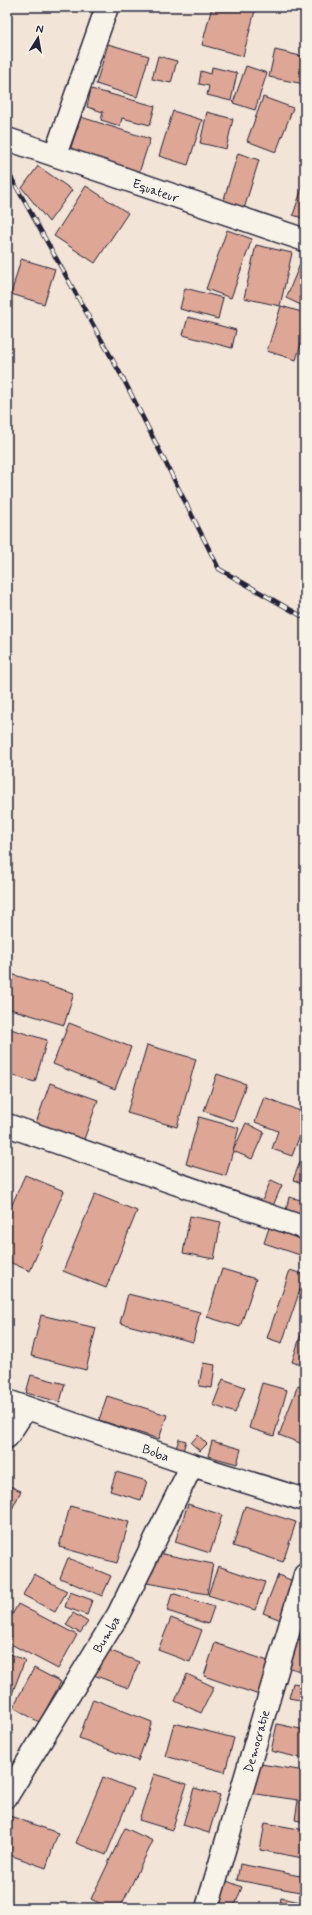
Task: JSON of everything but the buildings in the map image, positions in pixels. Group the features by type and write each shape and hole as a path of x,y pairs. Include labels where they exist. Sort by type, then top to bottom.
{"street":[{"path":"55,155 107,7"},
{"name":"Equateur","path":"7,139 305,240"},
{"path":"7,1125 305,1228"},
{"path":"7,1437 16,1404"},
{"name":"Boba","path":"16,1404 192,1465 305,1500"},
{"name":"Bumba","path":"7,1796 118,1615 192,1465"},
{"name":"Democratie","path":"207,1908 305,1575"}],"railway":[{"path":"7,170 125,382 219,569 305,618"}]}
